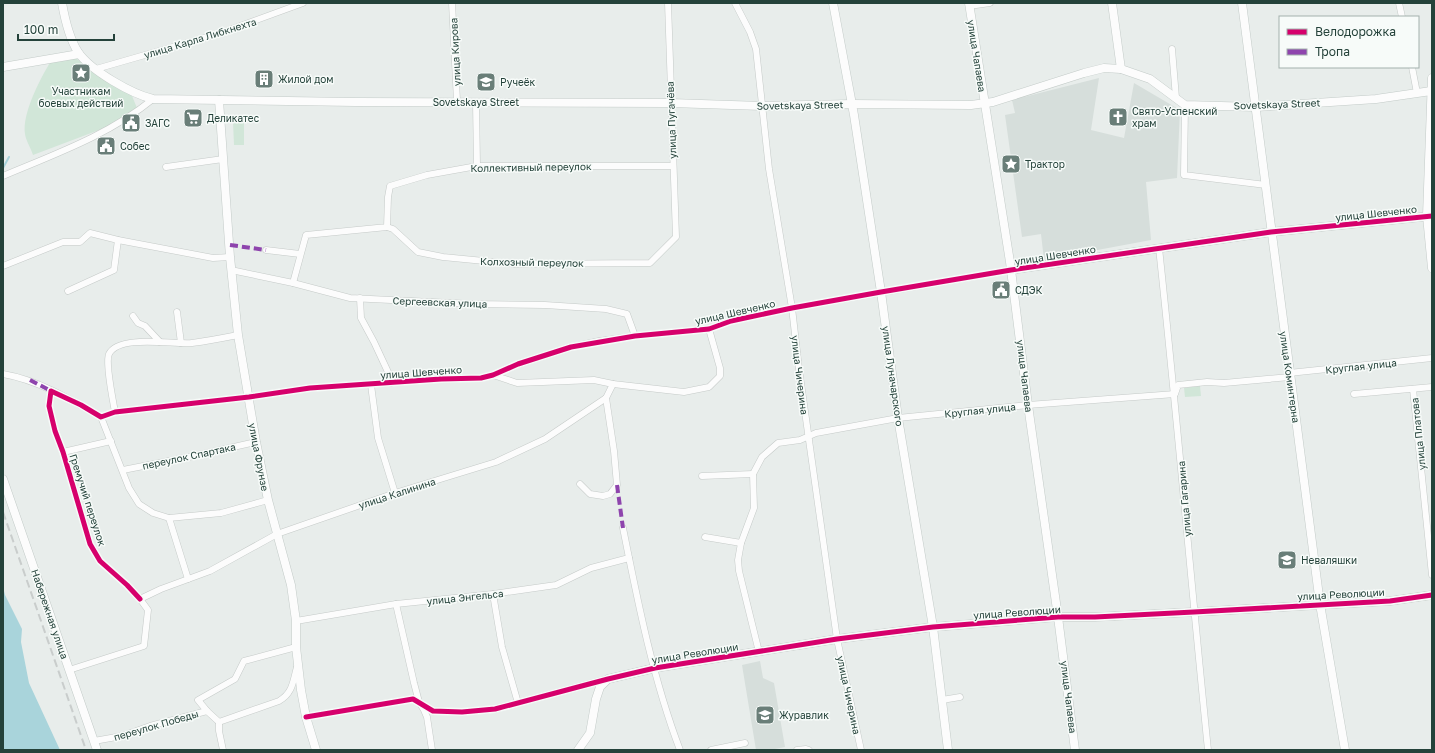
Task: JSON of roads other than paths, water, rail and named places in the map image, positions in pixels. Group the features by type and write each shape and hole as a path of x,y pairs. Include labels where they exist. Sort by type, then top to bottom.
{"street":[{"path":"3,67 79,54 70,38 62,3"},
{"name":"улица Карла Либкнехта","path":"96,69 205,38 303,3"},
{"name":"улица Кирова","path":"452,3 457,102"},
{"name":"улица Пугачёва","path":"668,3 676,237"},
{"name":"улица Чичерина","path":"735,3 750,32 756,49 769,169 792,308 808,435 837,639 860,749"},
{"name":"улица Луначарского","path":"833,3 852,104 881,292 898,418 933,627 948,750"},
{"path":"969,4 990,3"},
{"path":"1112,3 1121,69"},
{"name":"улица Коминтерна","path":"1242,3 1320,604 1345,750"},
{"path":"1399,3 1402,16"},
{"name":"улица Чапаева","path":"969,4 1012,270 1028,405 1075,750"},
{"path":"1172,49 1176,98"},
{"name":"Sovetskaya Street","path":"79,54 96,69 136,94 153,99 355,102 671,103 762,106 852,104 971,105 986,104 1104,68 1121,69 1150,80 1185,105 1256,106 1336,102 1376,99 1431,91"},
{"path":"1412,68 1417,93"},
{"path":"1432,78 1430,216 1432,268"},
{"path":"3,176 89,140 137,113 153,99"},
{"name":"улица Фрунзе","path":"219,100 231,270 238,335 256,442 268,500 291,585 296,621 296,648 306,717 316,750"},
{"path":"476,102 477,166"},
{"path":"1185,105 1184,175 1266,185"},
{"path":"166,167 223,159"},
{"name":"Коллективный переулок","path":"387,227 390,186 427,175 477,166 673,166"},
{"name":"улица Шевченко","path":"101,417 115,412 249,397 310,388 372,385 441,379 481,378 571,347 635,336 710,329 731,321 881,292 1012,270 1271,232 1430,216"},
{"path":"293,283 306,235 387,227"},
{"name":"Колхозный переулок","path":"387,227 393,229 418,252 476,261 515,264 650,263 676,237"},
{"path":"3,266 63,242 80,242 90,233 118,240 213,258 230,257"},
{"path":"68,291 114,270 118,240"},
{"name":"улица Гагарина","path":"1159,248 1175,394 1194,612 1208,750"},
{"path":"266,250 300,254"},
{"name":"Сергеевская улица","path":"231,270 293,283 350,298 473,304 545,305 606,309 627,314 635,336"},
{"path":"360,298 361,318 388,372 391,383"},
{"path":"177,312 181,343"},
{"path":"133,316 138,323 145,326 160,342"},
{"path":"613,384 684,392 709,387 720,376 720,368 710,329"},
{"path":"115,412 108,363 109,354 115,348 125,344 160,342 191,343 238,335"},
{"name":"Круглая улица","path":"753,474 762,457 778,443 800,440 808,435 816,433 898,418 1028,405 1175,394 1178,385 1207,382 1224,384 1432,358"},
{"path":"3,374 30,380 81,405 101,417 129,488 139,504 153,513 169,518 221,513 268,500"},
{"name":"улица Шевченко","path":"493,375 517,383 594,380 613,384"},
{"name":"улица Калинина","path":"140,599 161,589 210,571 277,534 395,493 496,462 545,439 606,398 613,384"},
{"path":"372,385 378,438 395,493"},
{"path":"1354,394 1432,387"},
{"name":"улица Платова","path":"1413,389 1432,575"},
{"name":"Гремучий переулок","path":"51,391 49,406 55,431 90,544 100,561 140,599"},
{"path":"580,484 590,494 603,496 610,494 617,485 614,451 606,398"},
{"path":"62,452 111,441"},
{"name":"переулок Спартака","path":"123,470 256,442"},
{"path":"702,476 753,474 754,508 738,560 739,571 759,652"},
{"name":"Набережная улица","path":"3,479 97,750"},
{"path":"169,518 188,579"},
{"path":"623,528 655,668 666,709 680,750"},
{"path":"705,537 742,543"},
{"name":"улица Энгельса","path":"296,621 396,604 493,594 556,584 592,568 629,558"},
{"path":"493,594 502,647 518,703"},
{"name":"улица Революции","path":"608,679 655,668 837,639 933,627 1058,617 1095,617 1390,601 1432,595"},
{"path":"69,670 144,646 148,610 140,599"},
{"path":"396,604 420,702 427,717 432,750"},
{"name":"переулок Победы","path":"94,741 122,736 150,726 207,711 198,700 235,678 244,661 296,648"},
{"path":"219,722 285,698 290,692 298,664"},
{"path":"306,717 413,699 433,711 462,712 495,709 608,679"},
{"path":"578,750 590,733 596,698 600,687 608,679"},
{"path":"942,700 960,697"},
{"path":"207,711 219,722 219,731 223,750"},
{"path":"711,750 745,742"},
{"path":"797,750 809,750"}],"water":[{"path":"3,587 5,595 22,629 21,642 29,683 60,750 3,750"}],"waterway":[{"path":"3,168 9,157"}],"railway":[{"path":"3,512 86,750"}],"place":[{"name":"Участникам боевых действий","path":"81,73"},
{"name":"Жилой дом","path":"264,79"},
{"name":"Ручеёк","path":"486,82"},
{"name":"Свято-Успенский храм","path":"1118,117"},
{"name":"Деликатес","path":"193,118"},
{"name":"ЗАГС","path":"131,123"},
{"name":"Собес","path":"106,146"},
{"name":"Трактор","path":"1011,164"},
{"name":"СДЭК","path":"1001,290"},
{"name":"Неваляшки","path":"1287,560"},
{"name":"Журавлик","path":"765,715"}]}
